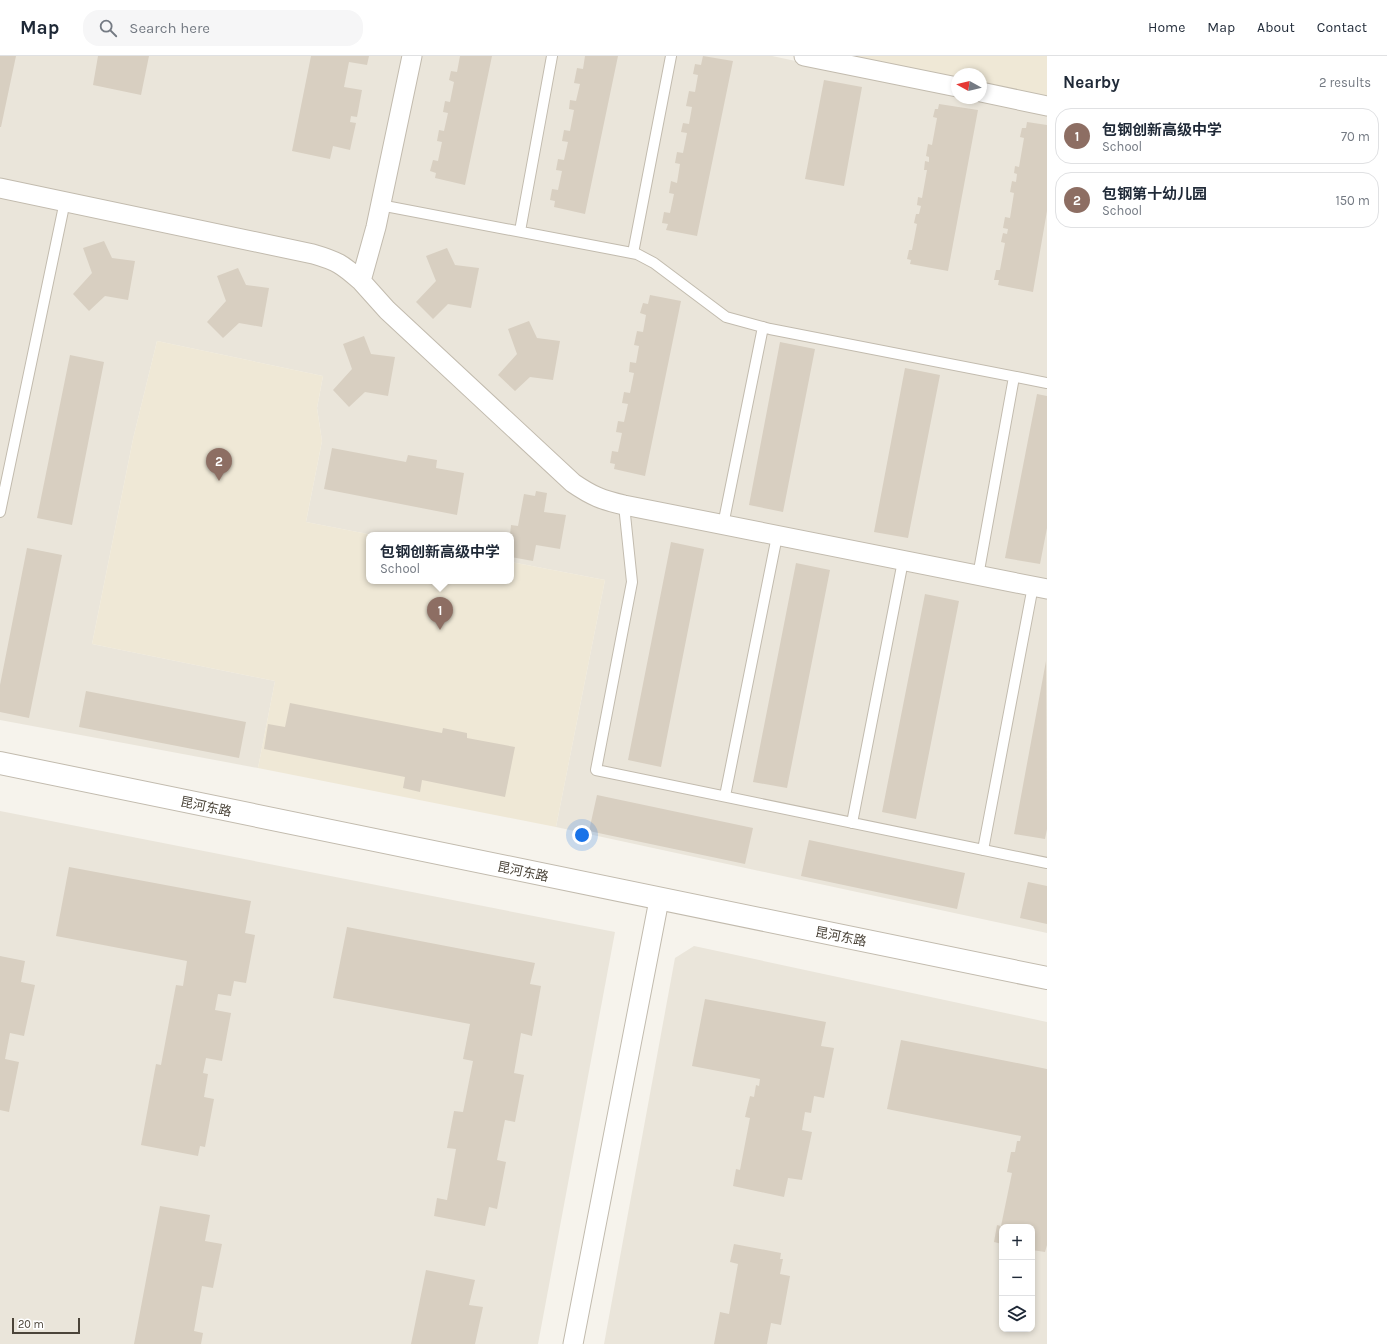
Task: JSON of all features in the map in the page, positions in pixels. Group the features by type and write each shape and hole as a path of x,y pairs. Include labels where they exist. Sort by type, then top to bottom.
{"street":[{"path":"361,281 380,205 412,56"},
{"path":"804,56 951,86"},
{"path":"987,93 1047,106"},
{"path":"0,188 333,259 344,266 361,281 387,310 573,483 589,494 603,500 624,506 1040,588"},
{"name":"昆河东路","path":"0,763 659,900 1047,978"},
{"path":"573,1344 659,900"}],"lane":[{"path":"520,231 552,56"},
{"path":"633,253 671,56"},
{"path":"0,512 65,201"},
{"path":"380,205 637,254 654,263 726,317 763,327 1047,383"},
{"path":"723,525 763,327"},
{"path":"978,576 1014,376"},
{"path":"624,506 632,582 596,770 1047,863"},
{"path":"725,796 777,536"},
{"path":"852,823 903,561"},
{"path":"983,850 1040,588"}],"shaded area":[{"path":"0,56 772,56 951,94 951,104 987,104 987,101 1047,114 1047,933 556,827 605,580 514,563 514,532 366,532 366,534 306,522 322,441 317,408 323,376 157,341 133,439 92,644 275,681 258,768 0,720"},
{"path":"849,56 1047,56 1047,97 987,85 987,68 951,68 951,78"},
{"path":"157,341 323,376 317,408 322,441 306,522 366,534 366,584 514,584 514,563 605,580 556,827 258,768 275,681 92,644 133,439"},
{"path":"0,811 615,932 538,1344 0,1344"},
{"path":"694,946 1047,1022 1047,1344 604,1344 675,958"}],"building":[{"path":"0,56 16,56 1,127 0,127"},
{"path":"98,56 149,56 141,95 93,85"},
{"path":"311,56 369,56 367,65 349,62 344,87 362,90 357,117 351,116 350,122 356,123 350,150 333,146 330,159 292,151"},
{"path":"460,56 492,56 465,185 435,178 436,173 430,171 433,160 438,161 442,142 437,141 439,130 444,131 448,113 443,112 445,101 450,102 454,82 449,80 451,71 457,72"},
{"path":"585,56 618,56 585,214 554,207 555,201 550,200 552,189 558,190 562,171 556,170 558,159 564,160 568,142 562,141 564,130 570,131 574,110 569,109 570,100 576,101 580,84 574,83 577,68 583,69"},
{"path":"703,56 733,61 697,236 666,230 668,224 662,223 664,212 670,213 674,194 669,193 671,181 677,183 680,164 675,163 677,152 683,153 687,133 681,132 683,123 689,124 692,107 686,106 689,91 695,92 698,75 693,74 695,64 701,65"},
{"path":"824,80 862,87 844,186 805,179"},
{"path":"939,104 978,110 948,271 910,264 911,260 907,259 909,250 912,250 917,224 914,223 916,214 919,214 921,206 917,205 918,197 922,198 927,170 924,170 925,161 929,162 929,157 926,156 928,144 932,145 937,118 933,117 935,109 938,109"},
{"path":"1027,122 1047,125 1047,211 1033,292 998,285 999,280 994,280 996,270 1000,270 1005,243 1001,242 1003,233 1007,234 1008,229 1003,228 1005,217 1010,218 1014,193 1010,192 1012,181 1016,182 1017,174 1014,173 1015,166 1019,167 1024,138 1020,137 1022,128 1026,128"},
{"path":"104,241 112,258 135,261 128,300 105,296 89,311 73,294 92,273 83,248"},
{"path":"447,248 455,265 479,268 471,308 448,304 433,319 416,302 436,281 426,256"},
{"path":"238,268 246,285 269,288 262,327 239,323 223,338 207,322 226,301 217,276"},
{"path":"650,295 681,301 645,476 614,469 615,464 610,463 612,451 618,452 622,433 616,432 618,421 624,422 628,404 622,403 624,392 630,393 634,373 629,372 630,362 636,363 639,346 634,345 637,331 643,332 646,315 640,313 643,303 648,304"},
{"path":"529,321 537,338 560,341 553,380 530,377 515,391 498,375 517,354 508,329"},
{"path":"364,336 371,354 395,357 388,396 365,392 349,407 333,390 352,369 343,344"},
{"path":"780,342 815,349 783,512 749,505"},
{"path":"70,355 104,362 72,525 37,518"},
{"path":"905,368 940,375 908,538 874,532"},
{"path":"1037,394 1047,396 1047,528 1040,564 1005,558"},
{"path":"332,448 406,462 408,455 437,460 436,468 464,473 457,515 324,489"},
{"path":"536,491 547,493 544,512 566,515 560,549 536,545 533,561 514,558 514,532 510,532 511,525 518,526 524,494 535,496"},
{"path":"671,542 704,549 661,767 628,760"},
{"path":"27,548 62,555 29,718 0,712 0,685"},
{"path":"796,563 830,570 787,788 753,782"},
{"path":"925,594 959,601 916,819 882,812"},
{"path":"1046,661 1047,829 1045,839 1014,834"},
{"path":"86,691 246,722 239,758 79,727"},
{"path":"290,703 442,733 443,728 467,733 467,738 515,747 505,797 422,780 420,792 403,788 405,777 264,749 268,724 285,727"},
{"path":"597,795 753,828 745,864 589,831"},
{"path":"809,840 965,873 957,909 801,876"},
{"path":"69,867 251,901 245,933 255,935 246,983 234,981 231,996 218,994 215,1010 231,1013 222,1061 206,1058 203,1073 208,1074 204,1097 214,1099 205,1147 200,1146 198,1156 141,1145 156,1064 161,1065 176,985 183,986 187,961 56,936"},
{"path":"1028,882 1047,886 1047,924 1020,918"},
{"path":"347,927 535,963 530,984 541,986 532,1036 521,1033 514,1073 524,1075 515,1122 505,1120 497,1160 506,1162 497,1209 489,1207 485,1226 434,1216 437,1198 447,1200 456,1149 447,1148 454,1111 463,1112 473,1061 463,1059 470,1024 333,998"},
{"path":"0,956 25,961 21,982 35,985 24,1036 10,1033 5,1059 19,1062 9,1112 0,1110"},
{"path":"705,999 826,1022 821,1046 834,1048 824,1098 814,1096 811,1113 805,1112 802,1130 812,1132 802,1180 788,1178 784,1197 733,1186 736,1169 740,1170 750,1118 745,1117 750,1096 754,1097 756,1085 759,1086 760,1079 692,1066"},
{"path":"901,1040 1047,1069 1047,1245 1045,1252 1035,1250 1035,1224 1001,1224 1012,1173 1007,1172 1011,1152 1015,1152 1017,1141 1020,1141 1021,1136 887,1109"},
{"path":"160,1206 210,1215 205,1241 222,1244 213,1288 202,1286 194,1331 203,1333 201,1344 134,1344"},
{"path":"997,1225 999,1226 999,1243 994,1242"},
{"path":"734,1244 781,1253 780,1259 783,1259 780,1274 790,1276 781,1325 771,1323 767,1344 714,1344 720,1312 729,1314 738,1264 730,1262"},
{"path":"426,1270 475,1280 469,1305 483,1307 475,1344 411,1344"}],"place":[{"name":"包钢第十幼儿园","path":"219,481"},
{"name":"包钢创新高级中学","path":"440,630"}]}
